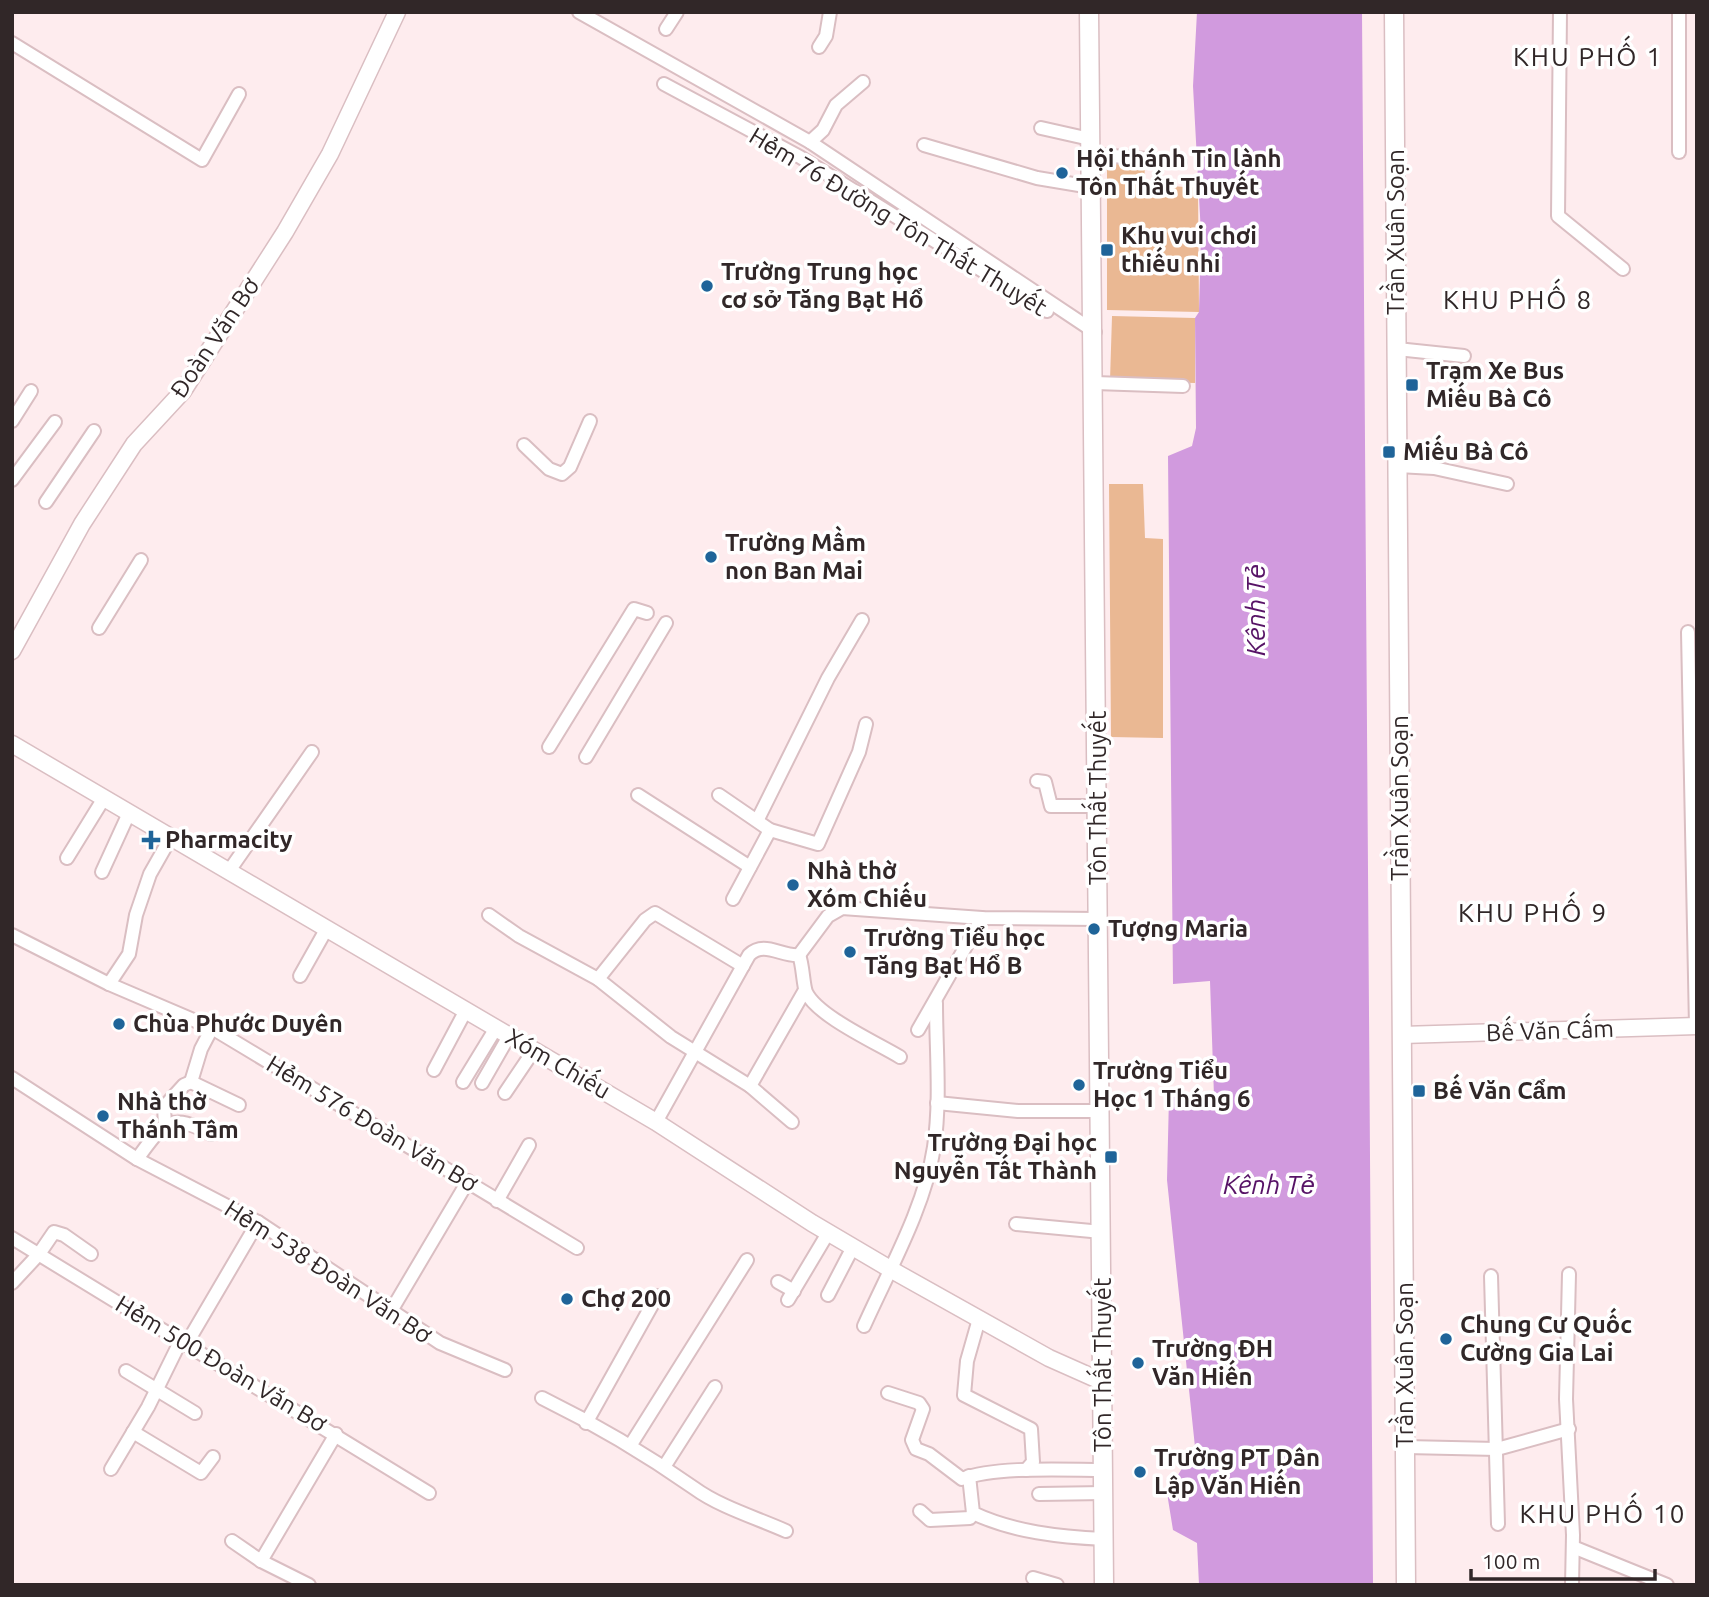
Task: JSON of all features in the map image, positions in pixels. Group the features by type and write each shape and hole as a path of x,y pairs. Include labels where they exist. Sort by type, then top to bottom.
{"main road":[{"name":"Tôn Thất Thuyết","path":"1089,12 1095,337 1104,1585"},
{"name":"Trần Xuân Soạn","path":"1394,12 1406,1585"}],"street":[{"name":"Đoàn Văn Bơ","path":"12,652 82,524 134,444 183,391 285,232 330,154 397,12"},
{"path":"579,12 810,142 1095,337"},
{"path":"666,29 677,12"},
{"path":"819,47 826,36 830,12"},
{"path":"1560,12 1558,216 1623,269"},
{"path":"1679,12 1679,152"},
{"path":"12,43 202,160 239,94"},
{"path":"810,142 823,130 836,105 863,82"},
{"name":"Hẻm 76 Đường Tôn Thất Thuyết","path":"664,83 800,157 1095,337"},
{"path":"1041,128 1090,146 1180,162"},
{"path":"924,145 1037,178 1091,187"},
{"path":"1397,349 1464,356"},
{"path":"1095,383 1183,386"},
{"path":"12,421 31,391"},
{"path":"524,445 549,469 562,474 570,467 590,421"},
{"path":"12,480 55,422"},
{"path":"46,502 94,431"},
{"path":"1398,466 1434,468 1507,484"},
{"path":"99,628 141,560"},
{"path":"549,747 634,609 647,613"},
{"path":"758,819 828,678 862,620"},
{"path":"586,757 666,623"},
{"path":"1688,632 1696,1026"},
{"path":"719,795 758,819 770,830 818,844 859,752 866,724"},
{"name":"Xóm Chiếu","path":"12,744 656,1122 828,1233 1049,1358 1103,1382"},
{"path":"229,871 312,752"},
{"path":"1037,781 1045,782 1051,806 1098,806"},
{"path":"638,795 750,867"},
{"path":"66,858 104,798"},
{"path":"102,872 130,813"},
{"path":"733,899 770,830"},
{"path":"109,984 129,954 136,915 150,873 172,837"},
{"path":"799,955 828,916 842,908 982,918 1099,919"},
{"path":"598,979 645,920 656,913 743,966"},
{"path":"489,915 519,936 598,979 671,1037 750,1086 792,1122"},
{"path":"918,1030 936,1003 982,918"},
{"path":"300,976 327,929"},
{"name":"Hẻm 576 Đoàn Văn Bơ","path":"12,934 109,984 212,1028 577,1248"},
{"path":"656,1122 694,1049 754,950 768,948 786,955 799,955"},
{"path":"750,1086 805,990 805,973 799,955"},
{"path":"805,990 813,1001 837,1020 900,1057"},
{"path":"864,1326 922,1194 932,1159 937,1103 936,1003"},
{"path":"434,1070 466,1010"},
{"name":"Bế Văn Cấm","path":"1402,1035 1696,1026"},
{"path":"191,1082 201,1049 212,1028"},
{"path":"463,1082 503,1032"},
{"path":"482,1083 503,1032"},
{"path":"505,1093 534,1050"},
{"name":"Hẻm 538 Đoàn Văn Bơ","path":"12,1078 137,1159 258,1222 440,1343 505,1370"},
{"path":"165,1125 163,1107 184,1085 191,1082 239,1105"},
{"path":"937,1103 1018,1111 1101,1111"},
{"path":"137,1159 165,1125 172,1121 189,1122 211,1134"},
{"path":"497,1201 529,1145"},
{"path":"391,1311 468,1181"},
{"path":"111,1469 154,1390 258,1222"},
{"path":"1016,1224 1102,1232"},
{"path":"12,1283 40,1254 54,1232 64,1235 91,1254"},
{"path":"778,1282 791,1296 828,1233"},
{"name":"Hẻm 500 Đoàn Văn Bơ","path":"12,1238 429,1493"},
{"path":"828,1295 853,1247"},
{"path":"630,1446 747,1260"},
{"path":"1569,1274 1566,1399 1573,1547 1572,1585"},
{"path":"1492,1276 1498,1524"},
{"path":"586,1423 657,1296"},
{"path":"979,1319 967,1361 964,1395 1031,1429 1033,1462 1026,1470"},
{"path":"127,1371 195,1413"},
{"path":"664,1467 715,1387"},
{"path":"888,1393 919,1403 923,1409 912,1440 916,1449 929,1454 950,1473 962,1479 1026,1470 1104,1470"},
{"path":"542,1398 630,1446 695,1490 786,1531"},
{"path":"1405,1447 1497,1449 1569,1429"},
{"path":"132,1432 201,1473 213,1457"},
{"path":"261,1560 336,1434"},
{"path":"920,1511 930,1520 970,1518 973,1513 969,1476"},
{"path":"1039,1493 1104,1493"},
{"path":"973,1513 990,1521 1060,1537 1104,1539"},
{"path":"232,1541 261,1560 309,1585"},
{"path":"1573,1547 1667,1585"},
{"path":"1033,1578 1057,1585"}],"shaded area":[{"path":"1107,162 1145,166 1144,184 1198,188 1199,312 1107,310"},
{"path":"1112,316 1195,318 1195,383 1110,381"},
{"path":"1109,484 1143,484 1145,538 1163,539 1163,738 1111,737"}],"water":[{"name":"Kênh Tẻ","path":"1197,12 1362,12 1373,1585 1199,1585 1197,1543 1173,1530 1167,1493 1195,1447 1167,1180 1169,1097 1214,1096 1210,981 1173,984 1168,456 1192,446 1196,428 1195,318 1199,312 1201,234 1193,86"}],"place":[{"name":"Hội thánh Tin lành Tôn Thất Thuyết","path":"1062,173"},
{"name":"Khu vui chơi thiếu nhi","path":"1107,250"},
{"name":"Trường Trung học cơ sở Tăng Bạt Hổ","path":"707,286"},
{"name":"Trạm Xe Bus Miếu Bà Cô","path":"1412,385"},
{"name":"Miếu Bà Cô","path":"1389,452"},
{"name":"Trường Mầm non Ban Mai","path":"711,557"},
{"name":"Pharmacity","path":"151,840"},
{"name":"Nhà thờ Xóm Chiếu","path":"793,885"},
{"name":"Tượng Maria","path":"1094,929"},
{"name":"Trường Tiểu học Tăng Bạt Hổ B","path":"850,952"},
{"name":"Chùa Phước Duyên","path":"119,1024"},
{"name":"Trường Tiểu Học 1 Tháng 6","path":"1079,1085"},
{"name":"Bế Văn Cẩm","path":"1419,1091"},
{"name":"Nhà thờ Thánh Tâm","path":"103,1116"},
{"name":"Trường Đại học Nguyễn Tất Thành","path":"1111,1157"},
{"name":"Chợ 200","path":"567,1299"},
{"name":"Chung Cư Quốc Cường Gia Lai","path":"1446,1339"},
{"name":"Trường ĐH Văn Hiến","path":"1138,1363"},
{"name":"Trường PT Dân Lập Văn Hiến","path":"1140,1472"}],"district":[{"name":"KHU PHỐ 1","path":"1588,57"},
{"name":"KHU PHỐ 8","path":"1518,300"},
{"name":"KHU PHỐ 9","path":"1533,913"},
{"name":"KHU PHỐ 10","path":"1603,1514"}]}
